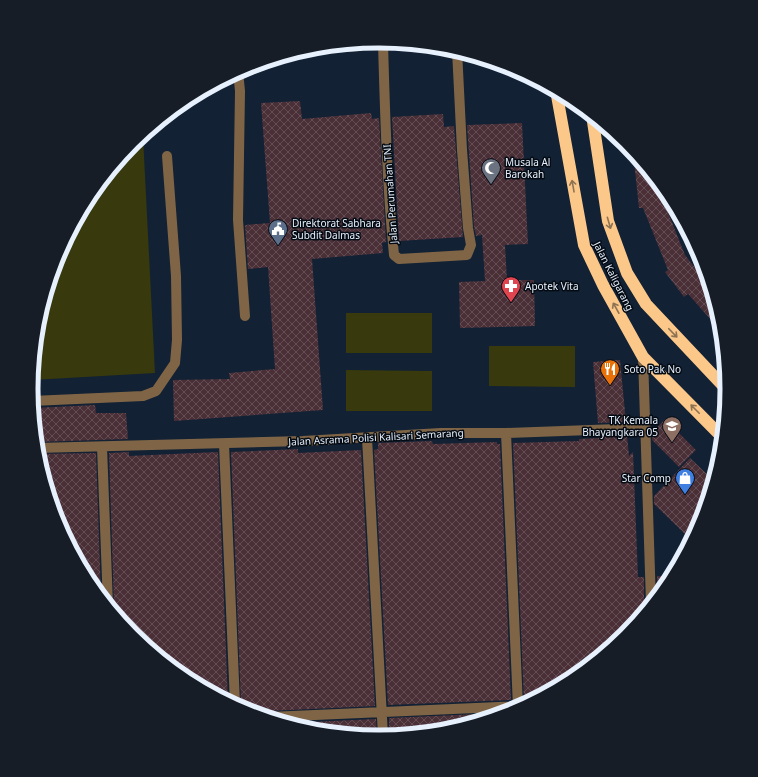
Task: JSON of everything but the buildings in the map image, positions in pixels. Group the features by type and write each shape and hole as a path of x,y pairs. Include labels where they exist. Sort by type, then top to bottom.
{"highway":[{"name":"Jalan Kaligarang","path":"557,98 584,245 603,285 644,357 717,432"},
{"name":"Jalan Kaligarang","path":"593,123 608,221 627,273 646,304 720,382"}],"street":[{"name":"Jalan Perumahan TNI","path":"386,48 385,122 391,230 394,255 399,259 468,255 470,251 471,245 468,228 462,150 457,57"},
{"path":"239,78 240,91 238,220 245,316"},
{"path":"39,401 143,396 156,391 175,363 176,276 167,156"},
{"path":"644,357 651,595"},
{"name":"Jalan Asrama Polisi Kalisari Semarang","path":"44,448 224,444 367,438 441,433 506,433 645,428"},
{"path":"506,433 518,700"},
{"path":"367,438 383,730"},
{"path":"224,444 235,697"},
{"path":"102,447 108,596"},
{"path":"286,716 501,707"}],"shaded area":[{"path":"143,142 155,373 38,380 41,344 45,322 56,279 64,258 73,238 95,199 108,181"},
{"path":"346,313 432,313 432,353 346,353"},
{"path":"489,346 575,346 575,387 489,386"},
{"path":"346,370 432,371 432,411 346,411"}],"place":[{"name":"Musala Al Barokah","path":"491,185"},
{"name":"Direktorat Sabhara Subdit Dalmas","path":"278,246"},
{"name":"Apotek Vita","path":"511,303"},
{"name":"Soto Pak No","path":"610,386"},
{"name":"TK Kemala Bhayangkara 05","path":"672,443"},
{"name":"Star Comp","path":"685,495"}]}
